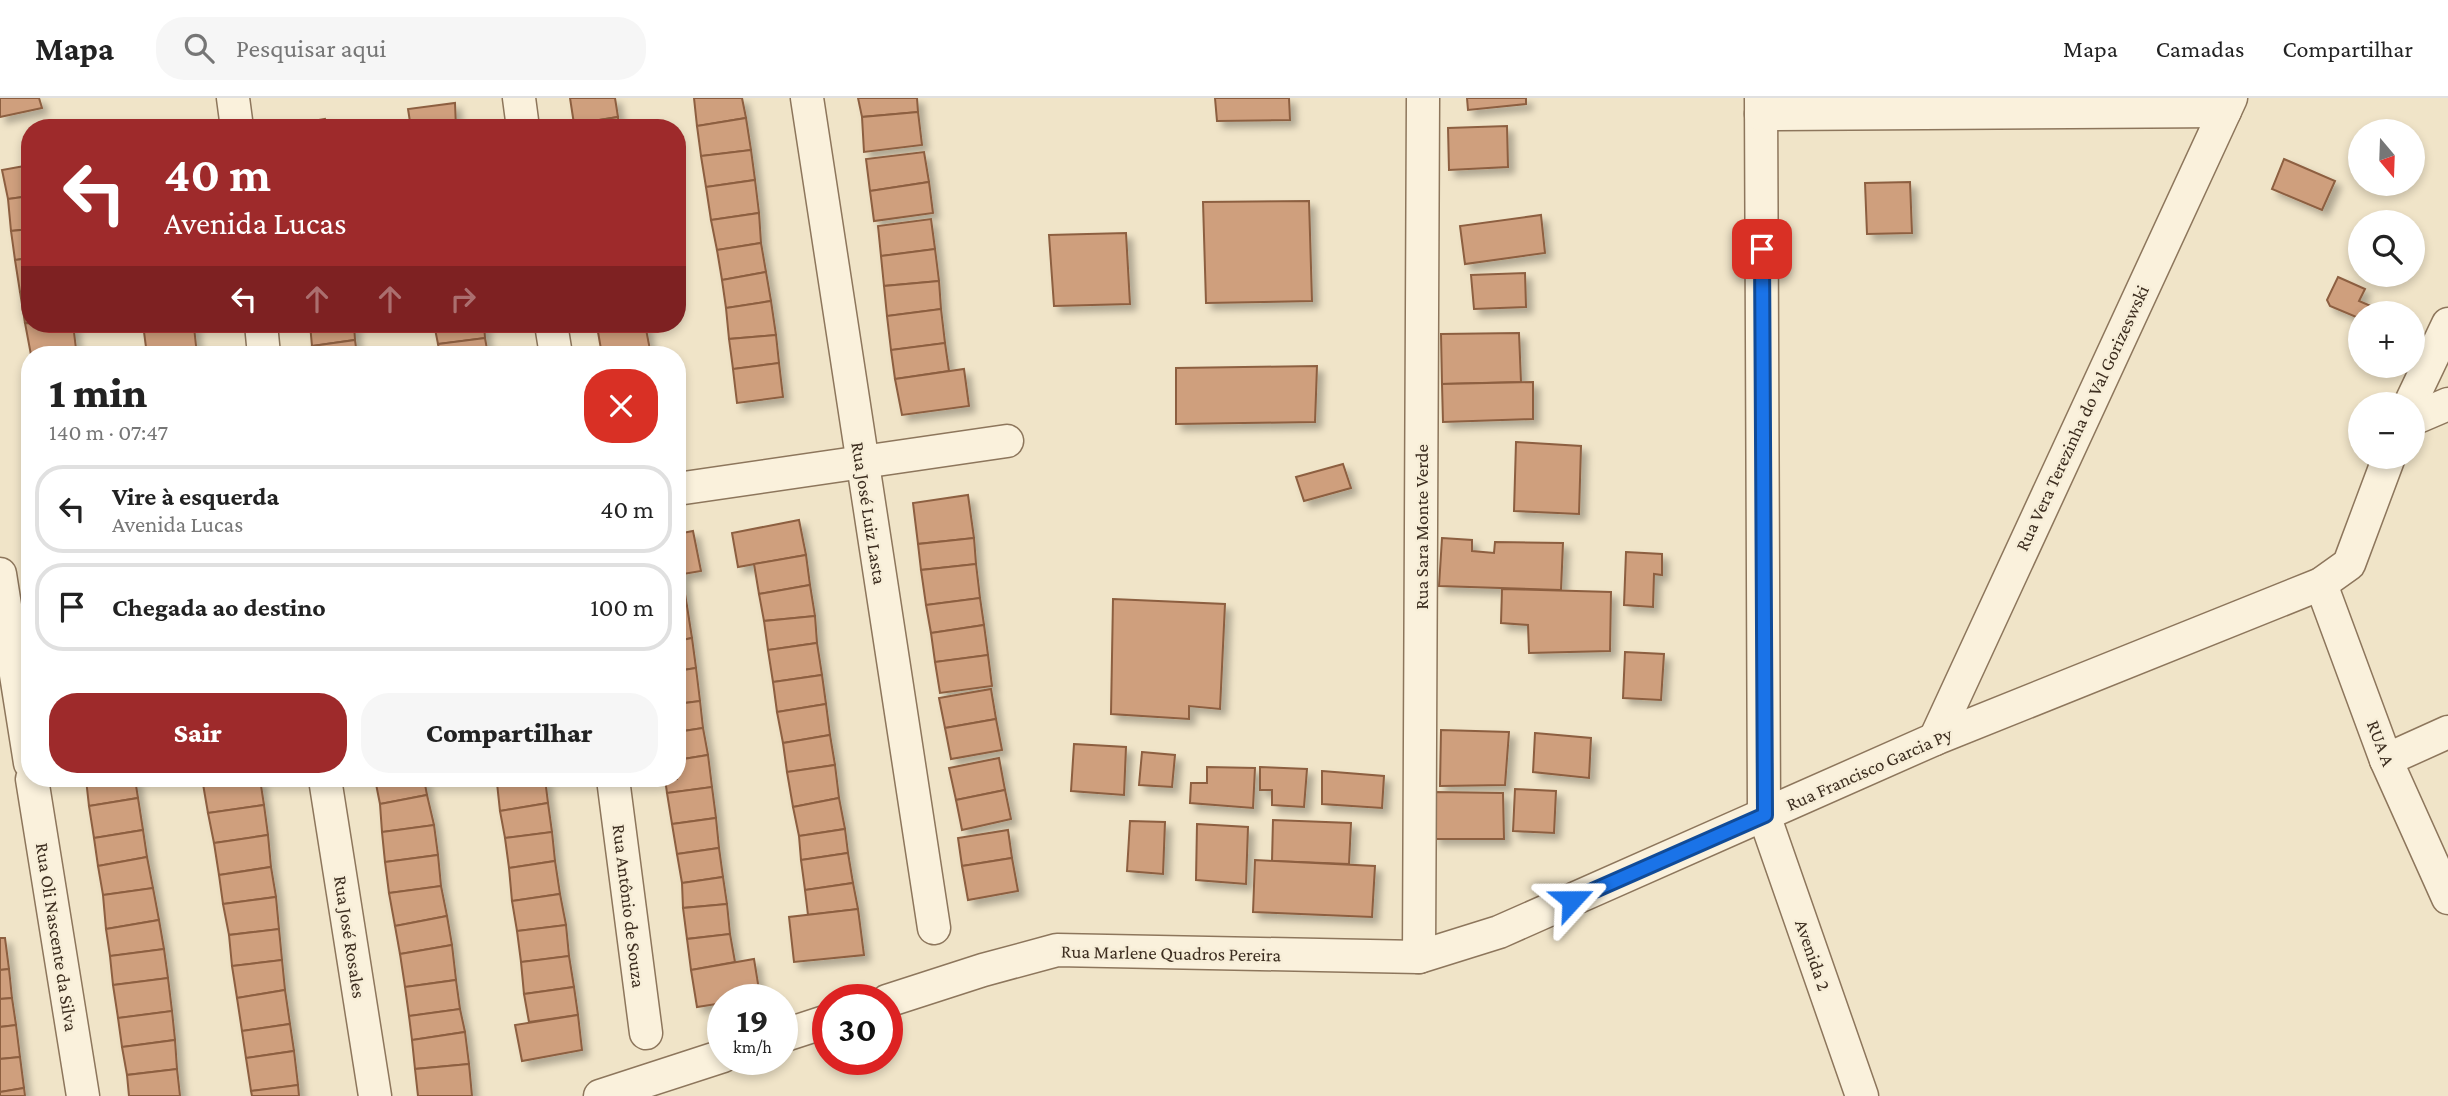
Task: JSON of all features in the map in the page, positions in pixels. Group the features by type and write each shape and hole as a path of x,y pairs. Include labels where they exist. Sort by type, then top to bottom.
{"street":[{"path":"519,98 522,119"},
{"name":"Rua José Luiz Lasta","path":"807,98 934,928"},
{"name":"Rua Sara Monte Verde","path":"1419,957 1423,98"},
{"path":"1761,106 2228,104"},
{"name":"Rua Vera Terezinha do Val Gorizeswski","path":"1935,739 2228,104"},
{"name":"Avenida 2","path":"1761,106 1765,815 1862,1096"},
{"path":"2416,392 2448,324"},
{"path":"2425,414 2448,404"},
{"path":"686,488 1007,441"},
{"name":"Rua Francisco Garcia Py","path":"1419,957 1499,933 1935,739 2321,584 2349,564 2385,469"},
{"path":"8,583 21,689"},
{"name":"RUA A","path":"2321,584 2386,760 2448,898"},
{"path":"2386,760 2448,732"},
{"name":"Rua Oli Nascente da Silva","path":"33,787 83,1096"},
{"name":"Rua José Rosales","path":"325,787 375,1096"},
{"name":"Rua Antônio de Souza","path":"614,787 646,1033"},
{"name":"Rua Marlene Quadros Pereira","path":"903,997 983,970 1057,950 1419,957"},
{"path":"600,1096 707,1061"}],"building":[{"path":"0,98 39,98 42,108 0,117"},
{"path":"570,98 615,98 618,117 573,119"},
{"path":"694,98 742,98 746,118 697,126"},
{"path":"858,98 917,98 918,112 862,117"},
{"path":"1215,98 1289,98 1290,120 1217,121"},
{"path":"1467,98 1526,98 1526,104 1468,110"},
{"path":"455,103 456,119 410,119 408,109"},
{"path":"918,112 922,145 864,152 862,117"},
{"path":"746,118 751,150 701,156 697,126"},
{"path":"1507,126 1508,167 1449,170 1448,128"},
{"path":"751,150 755,180 706,187 701,156"},
{"path":"924,152 929,182 870,191 866,159"},
{"path":"2284,159 2335,181 2322,210 2272,189"},
{"path":"21,167 21,197 8,199 2,170"},
{"path":"755,180 759,213 711,220 706,187"},
{"path":"929,182 933,213 874,221 870,191"},
{"path":"1910,182 1912,233 1867,234 1865,183"},
{"path":"21,197 21,230 11,231 8,199"},
{"path":"1309,201 1312,301 1206,303 1203,202"},
{"path":"759,213 761,243 717,250 711,220"},
{"path":"1541,215 1545,253 1465,264 1460,226"},
{"path":"931,219 935,249 881,256 878,226"},
{"path":"21,230 21,259 15,260 11,231"},
{"path":"1126,233 1130,304 1054,306 1049,235"},
{"path":"761,243 766,272 722,280 717,250"},
{"path":"935,249 939,281 884,286 881,256"},
{"path":"21,259 21,292 20,292 15,260"},
{"path":"766,272 771,301 726,308 722,280"},
{"path":"1525,273 1526,307 1474,309 1471,275"},
{"path":"2338,277 2348,281 2348,287 2365,289 2359,301 2348,301 2348,314 2330,306 2327,300"},
{"path":"939,281 941,309 887,316 884,286"},
{"path":"771,301 776,335 729,339 726,308"},
{"path":"941,309 945,343 891,350 887,316"},
{"path":"27,333 74,333 76,346 29,346"},
{"path":"144,333 195,333 196,346 146,346"},
{"path":"311,333 355,333 355,340 312,346"},
{"path":"436,333 485,333 485,338 438,344"},
{"path":"598,333 647,333 649,346 600,346"},
{"path":"1519,333 1521,382 1442,384 1441,334"},
{"path":"776,335 779,363 733,369 729,339"},
{"path":"485,338 486,346 438,346"},
{"path":"355,340 356,346 312,346"},
{"path":"945,343 949,371 895,379 891,350"},
{"path":"779,363 783,397 737,403 733,369"},
{"path":"1317,366 1315,422 1176,424 1176,368"},
{"path":"964,369 969,406 902,415 895,379"},
{"path":"1533,382 1533,419 1443,422 1442,384"},
{"path":"1516,442 1581,446 1579,514 1514,511"},
{"path":"1343,464 1351,488 1304,501 1296,477"},
{"path":"968,495 974,538 918,544 913,503"},
{"path":"799,520 806,555 738,567 732,533"},
{"path":"693,531 701,571 686,574 686,532"},
{"path":"974,538 976,564 921,570 918,544"},
{"path":"1442,538 1472,540 1472,551 1494,553 1495,542 1563,543 1561,590 1439,586"},
{"path":"1626,552 1662,554 1662,575 1654,574 1653,607 1624,605"},
{"path":"806,555 810,585 759,594 754,564"},
{"path":"976,564 980,598 926,605 921,570"},
{"path":"810,585 815,616 764,621 759,594"},
{"path":"1502,589 1611,592 1610,651 1529,653 1528,625 1501,623"},
{"path":"980,598 984,625 931,633 926,605"},
{"path":"1113,599 1225,604 1220,709 1189,706 1189,719 1111,714"},
{"path":"686,606 692,638 686,639"},
{"path":"815,616 817,643 768,650 764,621"},
{"path":"984,625 988,655 935,662 931,633"},
{"path":"692,638 696,668 686,670 686,639"},
{"path":"817,643 822,675 773,682 768,650"},
{"path":"1625,652 1664,654 1661,700 1623,698"},
{"path":"988,655 992,686 940,693 935,662"},
{"path":"696,668 700,701 686,703 686,670"},
{"path":"822,675 826,704 777,712 773,682"},
{"path":"991,689 996,719 945,728 939,698"},
{"path":"700,701 703,728 686,731 686,703"},
{"path":"826,704 830,735 783,743 777,712"},
{"path":"996,719 1002,750 951,759 945,728"},
{"path":"703,728 708,755 686,759 686,731"},
{"path":"1441,730 1509,732 1505,785 1440,786"},
{"path":"1535,733 1591,738 1589,778 1533,772"},
{"path":"830,735 835,765 787,772 783,743"},
{"path":"1074,744 1126,747 1124,795 1071,791"},
{"path":"1142,752 1175,755 1172,787 1139,785"},
{"path":"708,755 712,787 667,793 666,787 686,787 686,759"},
{"path":"999,758 1005,790 956,800 949,768"},
{"path":"835,765 839,798 793,807 787,772"},
{"path":"1207,767 1255,768 1253,808 1190,803 1191,783 1207,783"},
{"path":"1260,767 1307,769 1304,807 1272,805 1272,790 1260,790"},
{"path":"1322,771 1384,776 1382,808 1322,804"},
{"path":"87,787 136,787 138,798 89,806"},
{"path":"204,787 261,787 264,805 208,813"},
{"path":"377,787 426,787 427,795 380,804"},
{"path":"497,787 546,787 548,803 500,811"},
{"path":"712,787 716,818 672,824 667,793"},
{"path":"1515,789 1556,791 1554,833 1513,831"},
{"path":"1005,790 1011,819 962,830 956,800"},
{"path":"1435,792 1503,793 1504,839 1434,839"},
{"path":"427,795 434,825 382,832 380,804"},
{"path":"138,798 143,830 94,838 89,806"},
{"path":"839,798 845,829 799,836 793,807"},
{"path":"548,803 552,832 505,838 500,811"},
{"path":"264,805 268,835 214,843 208,813"},
{"path":"716,818 719,848 677,854 672,824"},
{"path":"1273,820 1351,823 1349,864 1272,861"},
{"path":"1130,821 1165,822 1163,874 1127,871"},
{"path":"1197,824 1248,827 1246,884 1196,880"},
{"path":"434,825 438,855 385,862 382,832"},
{"path":"845,829 848,853 801,860 799,836"},
{"path":"143,830 147,857 98,866 94,838"},
{"path":"1008,830 1012,858 962,866 958,838"},
{"path":"552,832 555,861 509,868 505,838"},
{"path":"268,835 271,867 219,875 214,843"},
{"path":"719,848 723,877 682,883 677,854"},
{"path":"848,853 853,883 805,890 801,860"},
{"path":"438,855 441,886 389,893 385,862"},
{"path":"147,857 153,888 103,895 98,866"},
{"path":"1012,858 1018,891 968,900 962,866"},
{"path":"1255,860 1375,866 1372,917 1253,912"},
{"path":"555,861 560,894 512,901 509,868"},
{"path":"271,867 276,897 223,904 219,875"},
{"path":"723,877 727,904 683,908 682,883"},
{"path":"853,883 858,909 808,915 805,890"},
{"path":"441,886 447,916 395,926 389,893"},
{"path":"153,888 159,920 106,929 103,895"},
{"path":"560,894 566,925 517,931 512,901"},
{"path":"276,897 279,929 229,935 223,904"},
{"path":"727,904 730,934 687,939 683,908"},
{"path":"858,909 864,955 794,962 789,917"},
{"path":"447,916 452,945 400,954 395,926"},
{"path":"159,920 164,949 110,956 106,929"},
{"path":"566,925 569,956 521,962 517,931"},
{"path":"279,929 282,960 232,966 229,935"},
{"path":"730,934 735,962 691,970 687,939"},
{"path":"0,938 5,938 9,969 0,970"},
{"path":"452,945 456,980 405,987 400,954"},
{"path":"164,949 168,978 113,985 110,956"},
{"path":"569,956 574,987 524,994 521,962"},
{"path":"754,959 758,984 707,984 707,1005 697,1007 691,970"},
{"path":"282,960 285,990 237,998 232,966"},
{"path":"9,969 12,998 0,999 0,970"},
{"path":"168,978 172,1011 118,1018 113,985"},
{"path":"456,980 460,1009 409,1016 405,987"},
{"path":"574,987 578,1015 529,1022 524,994"},
{"path":"285,990 290,1024 242,1031 237,998"},
{"path":"12,998 16,1025 0,1027 0,999"},
{"path":"460,1009 465,1032 412,1040 409,1016"},
{"path":"172,1011 175,1040 122,1047 118,1018"},
{"path":"578,1015 582,1050 522,1061 515,1025"},
{"path":"290,1024 294,1051 246,1058 242,1031"},
{"path":"16,1025 20,1057 0,1059 0,1027"},
{"path":"465,1032 469,1064 415,1069 412,1040"},
{"path":"175,1040 177,1069 127,1075 122,1047"},
{"path":"294,1051 298,1085 251,1091 246,1058"},
{"path":"20,1057 24,1088 0,1092 0,1059"},
{"path":"469,1064 472,1096 418,1096 415,1069"},
{"path":"177,1069 180,1096 129,1096 127,1075"},
{"path":"298,1085 299,1096 252,1096 251,1091"},
{"path":"24,1088 25,1096 0,1096 0,1092"}],"route":[{"path":"1572,900 1765,815 1762,249"}]}
